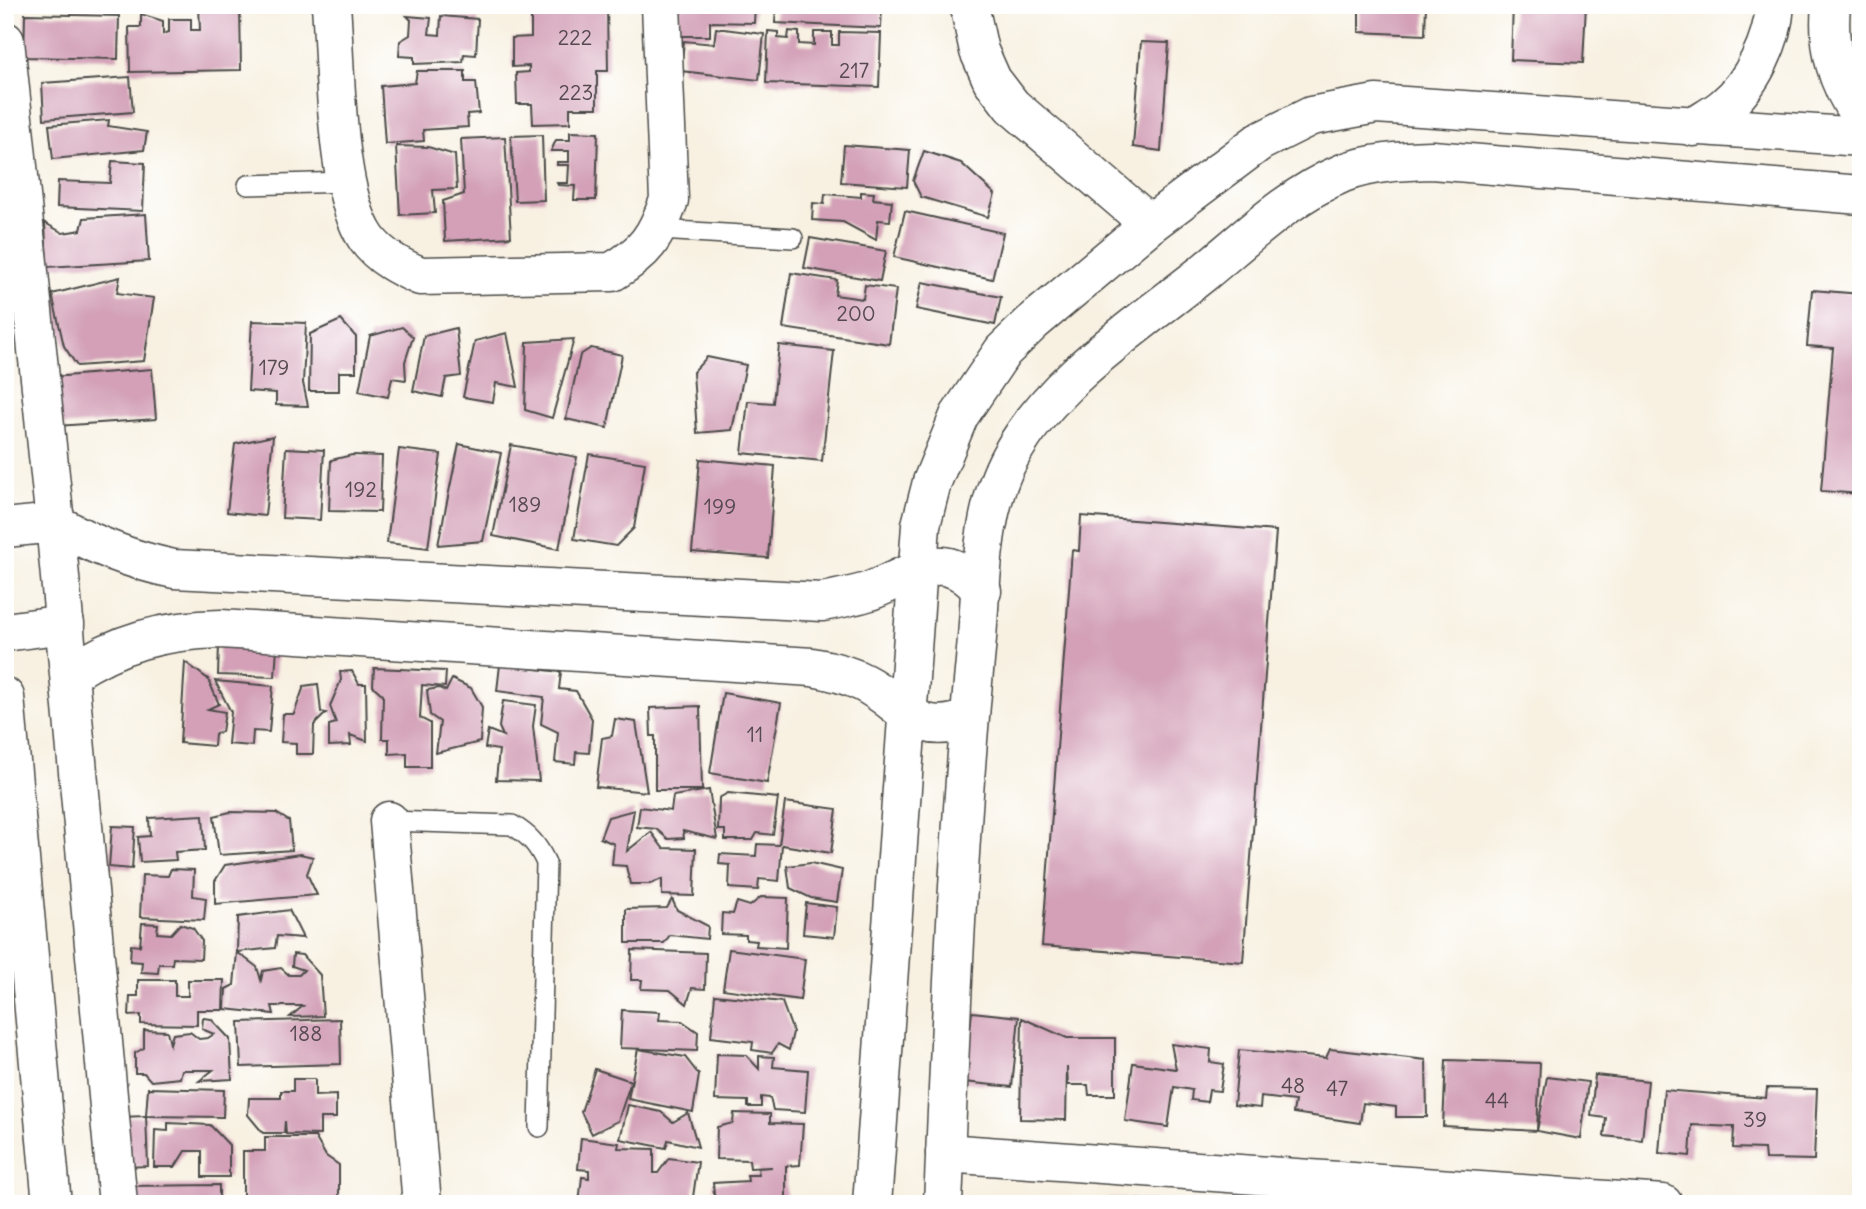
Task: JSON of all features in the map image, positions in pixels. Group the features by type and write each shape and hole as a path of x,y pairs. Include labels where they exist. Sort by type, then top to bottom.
{"street":[{"path":"331,5 345,182 352,213 368,241 391,262 420,276 612,272 639,256 659,230 670,190 661,5"},
{"path":"970,5 979,51 992,80 1012,106 1150,223"},
{"path":"1694,127 1727,105 1749,78 1765,47 1775,5"},
{"path":"1831,5 1832,57 1843,92 1861,117"},
{"path":"5,41 70,674 118,1204"},
{"path":"872,1204 922,525 932,482 959,416 1003,351 1033,322 1150,223 1259,142 1311,116 1339,108 1376,104 1861,137"},
{"path":"943,1204 969,718 990,509 1010,456 1042,409 1083,370 1271,219 1306,192 1345,172 1388,162 1432,160 1861,195"},
{"path":"5,528 55,523 92,545 132,560 174,569 798,602 846,598 871,590 918,567 944,565 959,570 982,590"},
{"path":"5,632 65,624"},
{"path":"70,674 99,655 130,641 164,632 221,629 812,667 839,672 864,683 907,715 936,726 969,718"},
{"path":"5,697 52,1204"},
{"path":"389,821 422,1204"},
{"path":"945,1153 1663,1204"}],"lane":[{"path":"248,185 345,182"},
{"path":"659,230 793,238"},
{"path":"389,821 512,825 526,833 539,847 545,863 540,1127"}],"building":[{"path":"60,5 96,5 90,10"},
{"path":"199,5 240,5 241,70 130,72 129,27 141,27 141,14 163,21 163,34 169,32 169,19 191,19 191,30 200,30"},
{"path":"394,5 443,5 443,10 394,9"},
{"path":"527,5 607,5 608,71 597,71 597,108 570,108 570,123 533,124 532,104 517,104 516,73 529,72 529,66 512,67 512,38 531,37 531,11 525,12"},
{"path":"679,5 755,5 754,23 710,22 710,36 679,36"},
{"path":"776,5 882,5 881,28 775,23"},
{"path":"1316,5 1426,5 1425,35 1359,32 1359,9"},
{"path":"1513,5 1586,5 1583,63 1511,60"},
{"path":"25,14 119,16 118,59 24,57"},
{"path":"407,16 431,18 429,34 440,35 441,16 478,19 476,55 464,54 463,62 414,64 414,57 399,56 400,41 410,35 411,20"},
{"path":"716,28 764,34 759,80 681,71 684,41 714,44"},
{"path":"768,31 778,32 778,38 788,39 789,31 799,32 799,44 814,45 814,32 832,32 832,45 839,45 839,32 881,33 879,87 766,83"},
{"path":"1141,42 1169,43 1161,151 1133,147"},
{"path":"417,71 465,71 465,82 476,82 479,113 467,114 468,127 423,130 424,141 385,144 381,86 415,83"},
{"path":"130,77 133,112 44,119 42,83"},
{"path":"109,120 108,126 147,132 144,150 53,159 49,125"},
{"path":"570,132 598,133 596,200 574,200 575,186 557,183 568,183 569,165 557,165 557,162 569,162 569,151 551,151 556,140 570,140"},
{"path":"542,135 544,200 515,201 511,136"},
{"path":"505,137 511,237 445,241 443,201 464,194 461,139"},
{"path":"844,145 910,150 907,187 841,182"},
{"path":"396,146 428,147 455,155 457,189 433,190 435,213 400,215"},
{"path":"924,151 961,163 995,194 988,217 921,197 913,181"},
{"path":"112,161 145,163 143,211 57,207 58,181 110,183"},
{"path":"861,192 874,193 873,199 892,201 890,221 878,220 876,240 843,222 812,220 813,203 824,204 825,194 861,197"},
{"path":"905,211 1003,233 992,279 894,257"},
{"path":"146,214 149,261 47,267 45,223 63,233 81,230 84,218"},
{"path":"810,238 886,251 880,281 804,268"},
{"path":"791,273 837,280 835,295 863,299 865,285 896,289 889,344 783,328"},
{"path":"120,277 117,293 154,298 144,361 77,366 64,346 52,294"},
{"path":"922,282 1001,297 995,325 916,309"},
{"path":"1812,290 1861,294 1861,494 1821,491 1833,348 1807,346"},
{"path":"341,320 356,337 356,372 339,372 339,391 309,391 310,334"},
{"path":"252,321 306,323 303,383 308,406 276,405 276,393 248,391"},
{"path":"402,327 413,337 405,362 406,380 392,378 388,397 359,391 370,336"},
{"path":"456,328 461,376 446,378 442,397 413,391 424,336"},
{"path":"507,333 518,387 496,383 493,402 463,397 475,341"},
{"path":"574,339 552,418 525,410 527,342"},
{"path":"779,345 834,351 822,461 742,453 748,401 773,403"},
{"path":"591,348 622,355 607,428 566,419 580,355"},
{"path":"707,357 746,365 732,430 697,433 693,372"},
{"path":"152,369 156,419 57,426 52,377"},
{"path":"273,436 265,516 227,512 235,444"},
{"path":"459,444 501,453 483,541 438,545"},
{"path":"511,445 577,457 559,549 493,536"},
{"path":"286,448 324,450 320,520 282,518"},
{"path":"399,449 441,454 428,548 387,543"},
{"path":"589,454 645,463 634,528 616,546 574,539"},
{"path":"352,455 382,456 380,512 329,511 331,460"},
{"path":"700,459 775,466 768,558 692,552"},
{"path":"1081,516 1276,531 1243,962 1042,946 1072,550 1079,551"},
{"path":"219,645 277,647 275,677 218,675"},
{"path":"185,662 208,679 219,704 208,709 225,712 222,732 215,734 214,746 180,743"},
{"path":"500,665 561,672 559,689 576,691 592,719 589,753 576,752 575,764 555,762 558,732 541,724 544,697 497,691"},
{"path":"374,668 446,671 445,687 422,685 420,718 430,723 430,767 407,767 407,753 389,754 389,739 382,739 383,695 373,686"},
{"path":"352,671 359,684 366,684 367,741 350,735 351,745 329,746 329,725 336,723 330,706 341,680 340,672"},
{"path":"452,679 471,688 482,707 480,742 436,753 440,722 430,715 427,690 439,688 446,691"},
{"path":"215,681 273,686 269,732 253,731 252,746 228,744 231,712"},
{"path":"318,684 321,712 326,713 314,725 313,754 296,754 296,743 281,742 283,714 294,714 304,686"},
{"path":"723,693 781,703 767,783 710,773"},
{"path":"503,701 536,705 533,726 539,781 496,780 499,750 485,748 488,730 503,736 499,727"},
{"path":"700,706 702,790 655,790 655,736 651,736 650,708"},
{"path":"615,719 636,722 647,792 596,787 602,738 612,736"},
{"path":"709,790 717,839 683,831 684,838 668,839 656,829 637,827 640,807 671,811 673,796"},
{"path":"728,793 778,798 773,835 757,833 753,840 725,840 725,830 718,830 719,798"},
{"path":"785,802 837,809 831,853 782,845 779,881 759,879 758,890 729,888 730,865 719,864 720,854 756,856 757,844 779,845"},
{"path":"634,810 627,851 651,832 663,848 696,849 694,896 662,895 662,879 650,884 630,884 626,866 612,865 614,844 600,838 608,817"},
{"path":"230,812 276,813 289,821 292,850 219,855 214,816"},
{"path":"203,815 205,850 175,852 176,860 140,862 138,837 150,836 149,818"},
{"path":"112,826 135,827 132,869 109,867"},
{"path":"300,854 313,857 307,874 317,895 215,904 215,881 225,865"},
{"path":"811,863 842,870 837,902 811,898 790,888 787,866"},
{"path":"171,869 194,870 193,896 206,898 204,920 140,917 142,875 168,876"},
{"path":"761,897 788,898 786,948 756,946 757,941 746,940 746,935 721,934 722,913 733,914 737,902 750,906"},
{"path":"672,899 677,910 708,926 707,939 670,935 664,943 626,943 626,909 667,908"},
{"path":"806,903 837,907 834,937 803,934"},
{"path":"289,910 303,938 277,936 275,948 237,952 238,917"},
{"path":"142,923 158,924 157,933 171,934 180,924 193,928 202,941 201,959 173,958 172,964 159,964 158,973 141,972 142,962 130,961 131,945 140,946"},
{"path":"729,949 805,959 800,1000 723,989"},
{"path":"632,950 706,953 705,989 692,988 687,1004 670,990 641,989 642,980 631,980"},
{"path":"237,952 257,967 261,980 263,971 281,968 289,975 299,975 304,970 292,966 293,954 302,955 320,975 323,1016 290,1017 303,1006 272,1006 274,1014 225,1009 226,989 234,985"},
{"path":"138,980 175,980 175,996 188,996 188,980 224,980 223,1010 197,1010 197,1025 141,1024 141,1015 129,1016 130,996 138,996"},
{"path":"715,995 782,1002 793,1032 789,1050 778,1044 772,1053 752,1050 753,1042 711,1037"},
{"path":"622,1010 660,1012 659,1020 682,1021 698,1032 697,1051 620,1048"},
{"path":"972,1012 1019,1017 1012,1087 964,1082"},
{"path":"203,1018 211,1019 230,1039 232,1079 199,1081 213,1070 182,1070 180,1078 151,1081 144,1073 135,1073 135,1053 144,1048 144,1030 167,1031 170,1044 173,1034 190,1032 199,1039 208,1038 214,1034 202,1029"},
{"path":"1022,1018 1067,1038 1115,1038 1115,1095 1089,1095 1088,1085 1068,1085 1067,1067 1066,1120 1020,1119"},
{"path":"340,1019 341,1064 241,1067 239,1022"},
{"path":"1171,1044 1211,1049 1210,1062 1224,1064 1220,1091 1209,1090 1207,1102 1191,1100 1192,1090 1174,1087 1168,1127 1125,1121 1133,1063 1176,1069"},
{"path":"638,1049 685,1057 699,1075 693,1112 628,1099"},
{"path":"1330,1049 1426,1060 1427,1117 1396,1117 1396,1107 1363,1103 1360,1123 1293,1113 1295,1101 1261,1097 1260,1108 1234,1105 1239,1050 1326,1058"},
{"path":"717,1054 746,1055 759,1069 759,1056 774,1057 773,1067 808,1070 805,1112 773,1110 770,1098 761,1097 761,1107 748,1107 748,1101 715,1100"},
{"path":"1446,1060 1540,1063 1537,1131 1443,1126"},
{"path":"595,1069 631,1081 618,1121 592,1134 581,1112"},
{"path":"1595,1075 1648,1081 1642,1140 1604,1136 1606,1118 1591,1116"},
{"path":"1547,1077 1588,1082 1581,1139 1537,1131"},
{"path":"293,1079 315,1079 315,1096 336,1095 336,1118 320,1118 320,1135 286,1134 285,1121 284,1133 263,1133 248,1115 249,1098 281,1098 281,1091 293,1091"},
{"path":"148,1088 224,1090 223,1117 146,1116"},
{"path":"1767,1088 1817,1089 1814,1160 1765,1159 1764,1149 1733,1148 1734,1127 1692,1125 1690,1156 1659,1153 1664,1090 1766,1098"},
{"path":"628,1105 661,1112 673,1122 688,1113 698,1147 668,1140 666,1148 620,1139"},
{"path":"734,1113 770,1114 770,1123 803,1124 800,1165 786,1166 786,1204 715,1204 713,1183 748,1181 747,1175 759,1175 758,1168 772,1167 750,1168 749,1160 716,1159 717,1127 733,1123"},
{"path":"146,1116 148,1166 123,1167 120,1117"},
{"path":"168,1123 210,1125 229,1145 229,1177 202,1177 202,1151 185,1151 175,1167 154,1167 155,1130 168,1131"},
{"path":"265,1137 315,1137 326,1156 339,1165 339,1204 243,1204 243,1151 265,1151"},
{"path":"581,1138 619,1143 618,1148 654,1149 654,1173 658,1173 669,1158 698,1162 692,1204 579,1203 582,1177 589,1178 589,1170 578,1169"},
{"path":"219,1185 219,1204 127,1204 126,1186"},
{"path":"1109,1198 1179,1202 1179,1204 1108,1204"}]}
